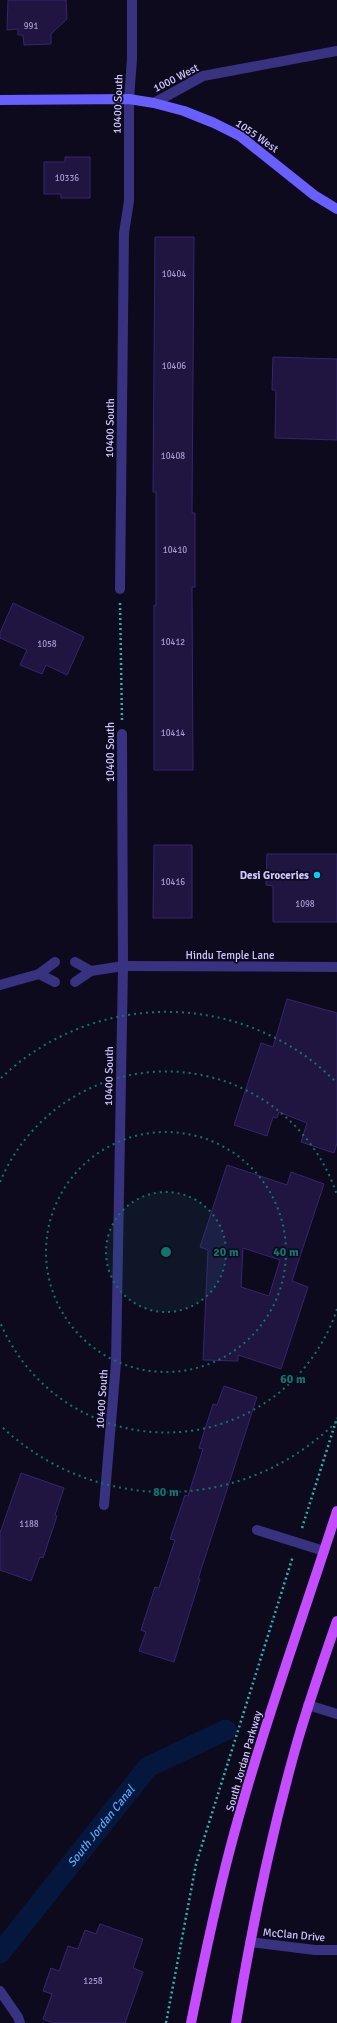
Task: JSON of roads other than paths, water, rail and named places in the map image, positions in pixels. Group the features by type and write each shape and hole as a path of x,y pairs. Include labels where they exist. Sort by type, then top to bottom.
{"main road":[{"name":"South Jordan Parkway","path":"192,2023 208,1941 231,1848 274,1701 337,1511"},
{"path":"236,2023 250,1942 279,1809 308,1705 337,1621"}],"street":[{"name":"10400 South","path":"120,589 124,233 129,201 129,99 132,59 132,0"},
{"name":"1000 West","path":"0,100 129,99 154,103 203,76 337,51"},
{"name":"1055 West","path":"154,103 184,111 214,123 240,136 314,195 337,209"},
{"name":"10400 South","path":"104,1505 116,1379 123,966 122,734"},
{"path":"0,985 39,974 55,962"},
{"path":"75,962 91,971 75,982"},
{"name":"Hindu Temple Lane","path":"91,971 123,966 337,967"},
{"path":"39,974 55,982"},
{"path":"257,1530 324,1551"},
{"path":"308,1705 337,1714"},
{"name":"McClan Drive","path":"250,1942 315,1950 337,1950"},
{"path":"0,1991 18,2017 20,2023"}],"waterway":[{"name":"South Jordan Canal","path":"0,1953 148,1767 226,1730"}],"place":[{"name":"Desi Groceries","path":"317,875"}]}
